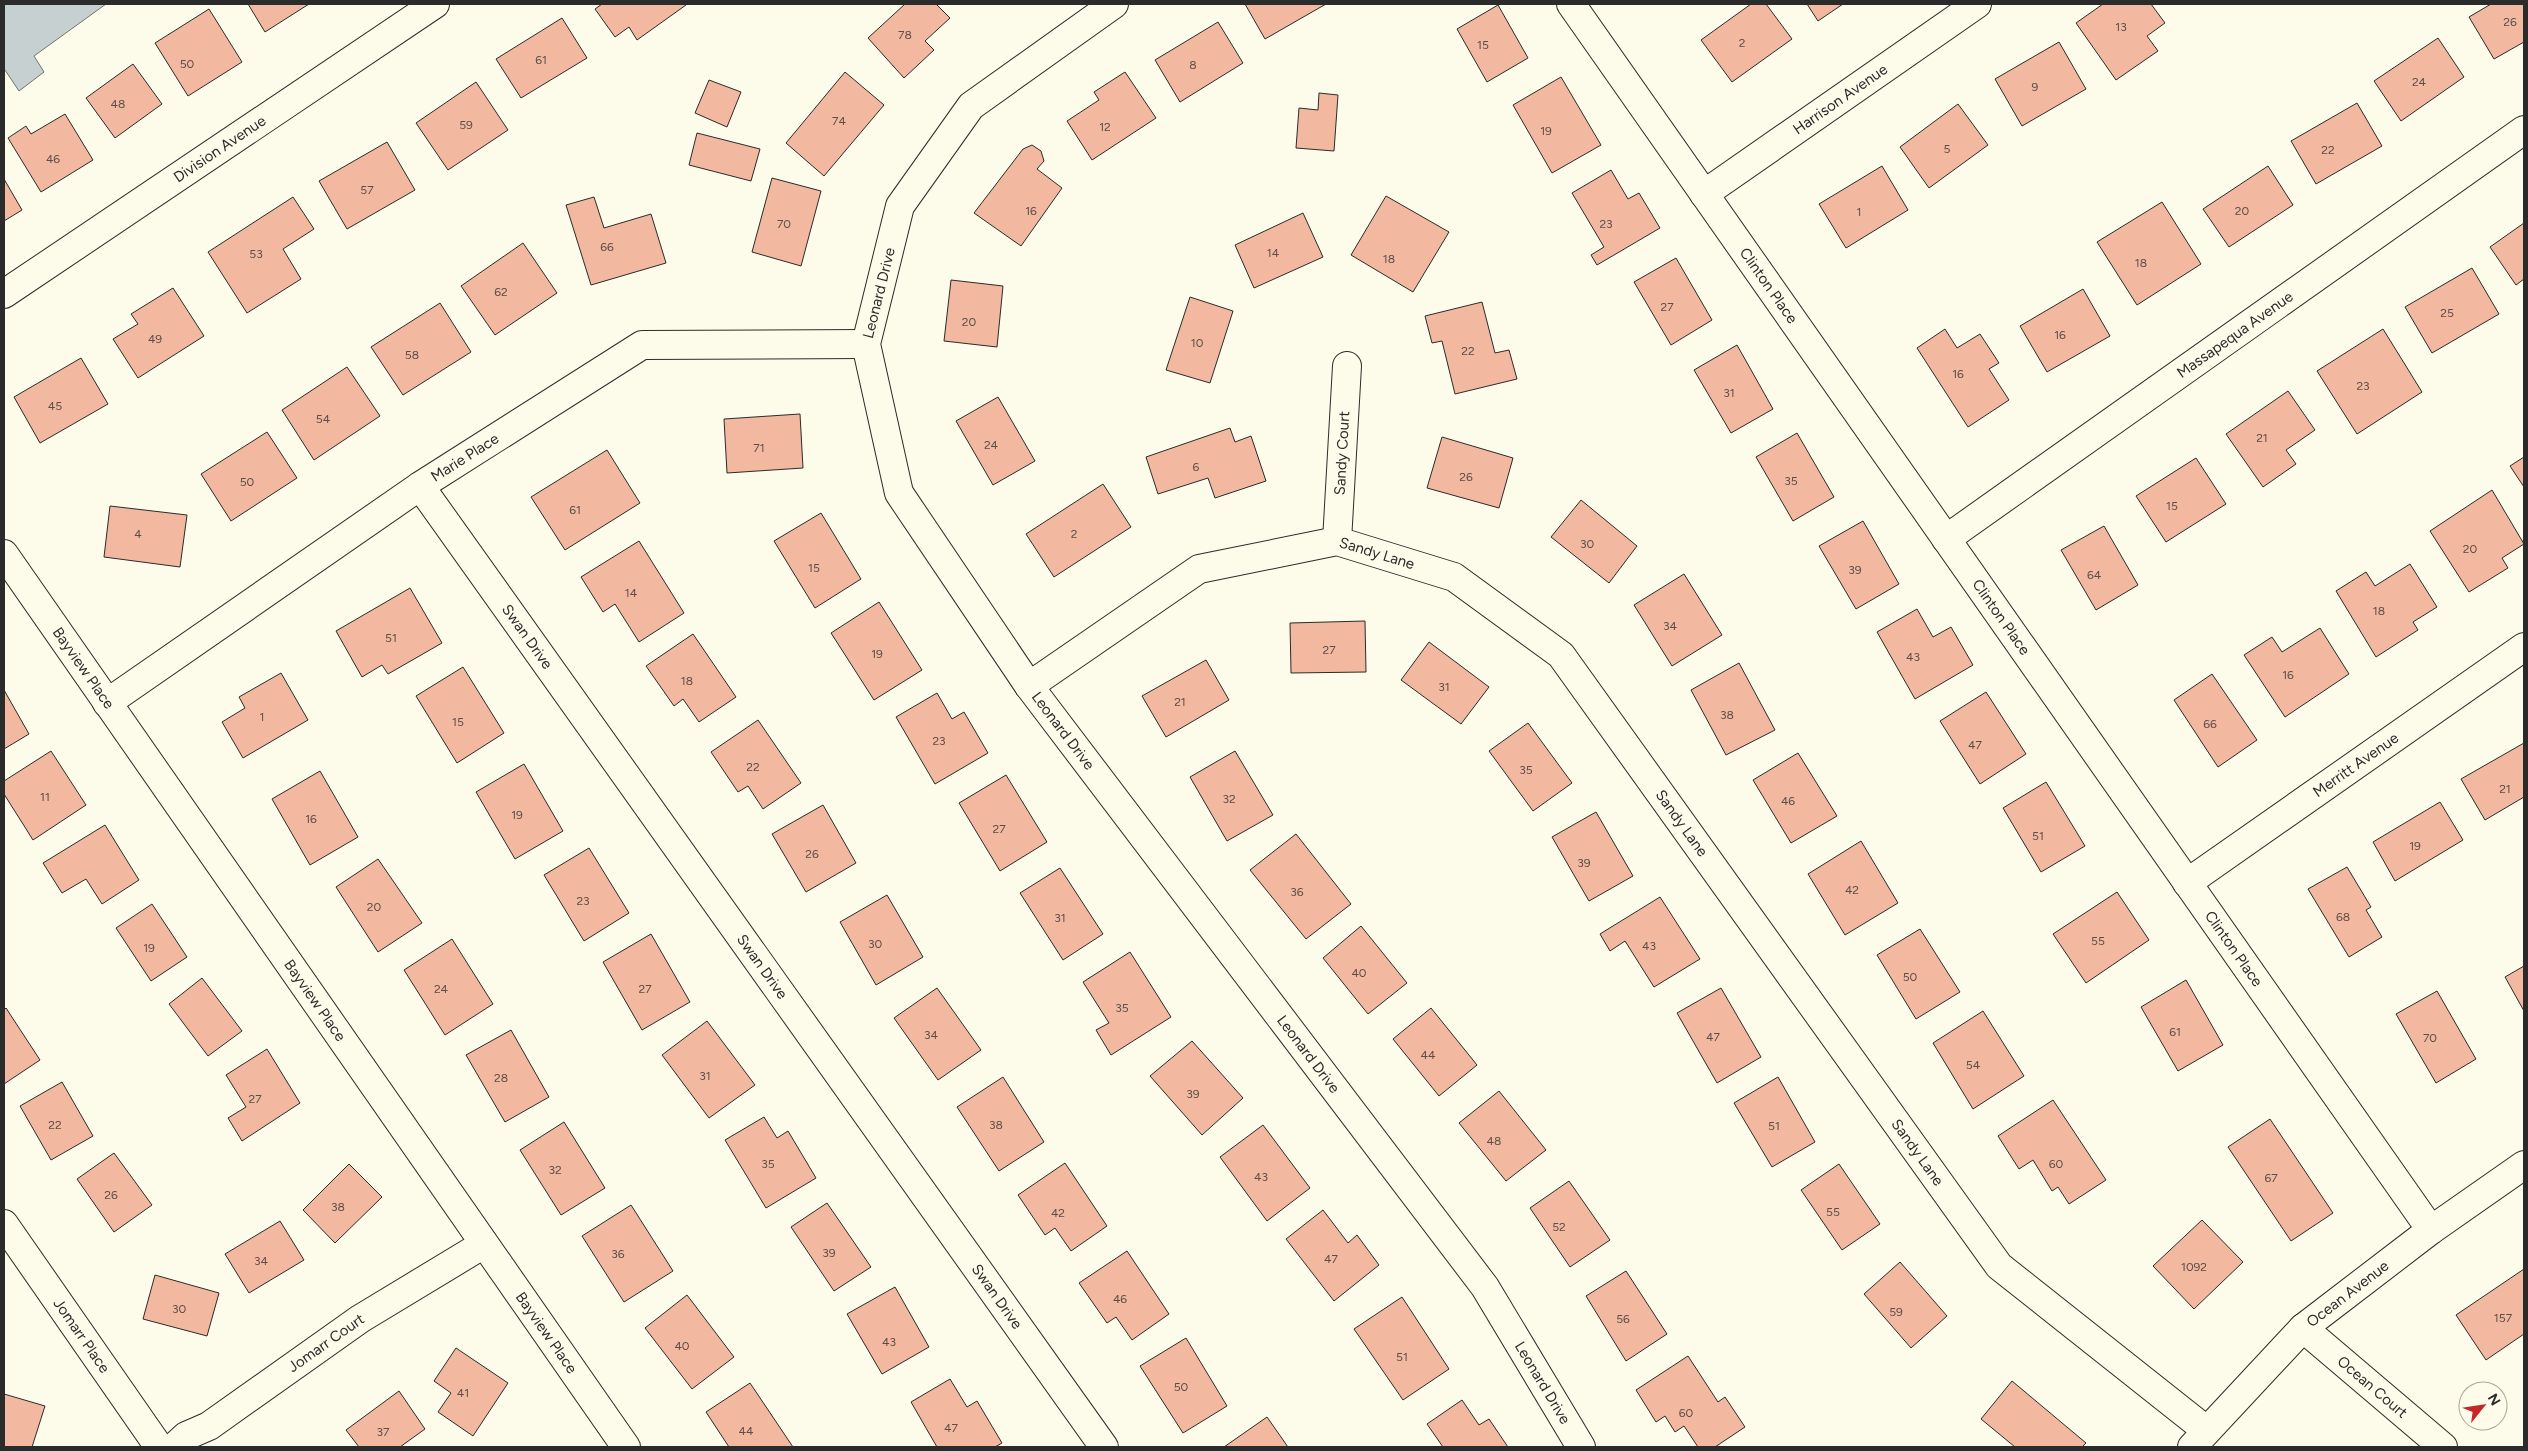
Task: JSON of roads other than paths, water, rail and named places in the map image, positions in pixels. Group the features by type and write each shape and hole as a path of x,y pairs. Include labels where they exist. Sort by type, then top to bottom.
{"street":[{"name":"Division Avenue","path":"4,294 435,4"},
{"name":"Leonard Drive","path":"1114,4 970,106 900,206 866,344 899,493 1029,686 1484,1287 1581,1447"},
{"name":"Clinton Place","path":"1571,4 2430,1230"},
{"name":"Harrison Avenue","path":"1704,194 1977,4"},
{"name":"Massapequa Avenue","path":"1946,539 2524,130"},
{"name":"Marie Place","path":"107,703 420,486 642,345 866,344"},
{"name":"Sandy Court","path":"1338,542 1347,366"},
{"name":"Swan Drive","path":"420,486 1104,1447"},
{"name":"Sandy Lane","path":"1029,686 1199,569 1338,542 1454,577 1561,655 1999,1266 2199,1439"},
{"name":"Bayview Place","path":"4,554 626,1447"},
{"name":"Merritt Avenue","path":"2187,883 2524,647"},
{"name":"Ocean Avenue","path":"2199,1439 2303,1328 2430,1230 2524,1164"},
{"name":"Jomarr Place","path":"4,1224 160,1447"},
{"name":"Jomarr Court","path":"174,1447 186,1436 209,1426 360,1319 484,1244"},
{"name":"Ocean Court","path":"2303,1328 2442,1447"}]}
